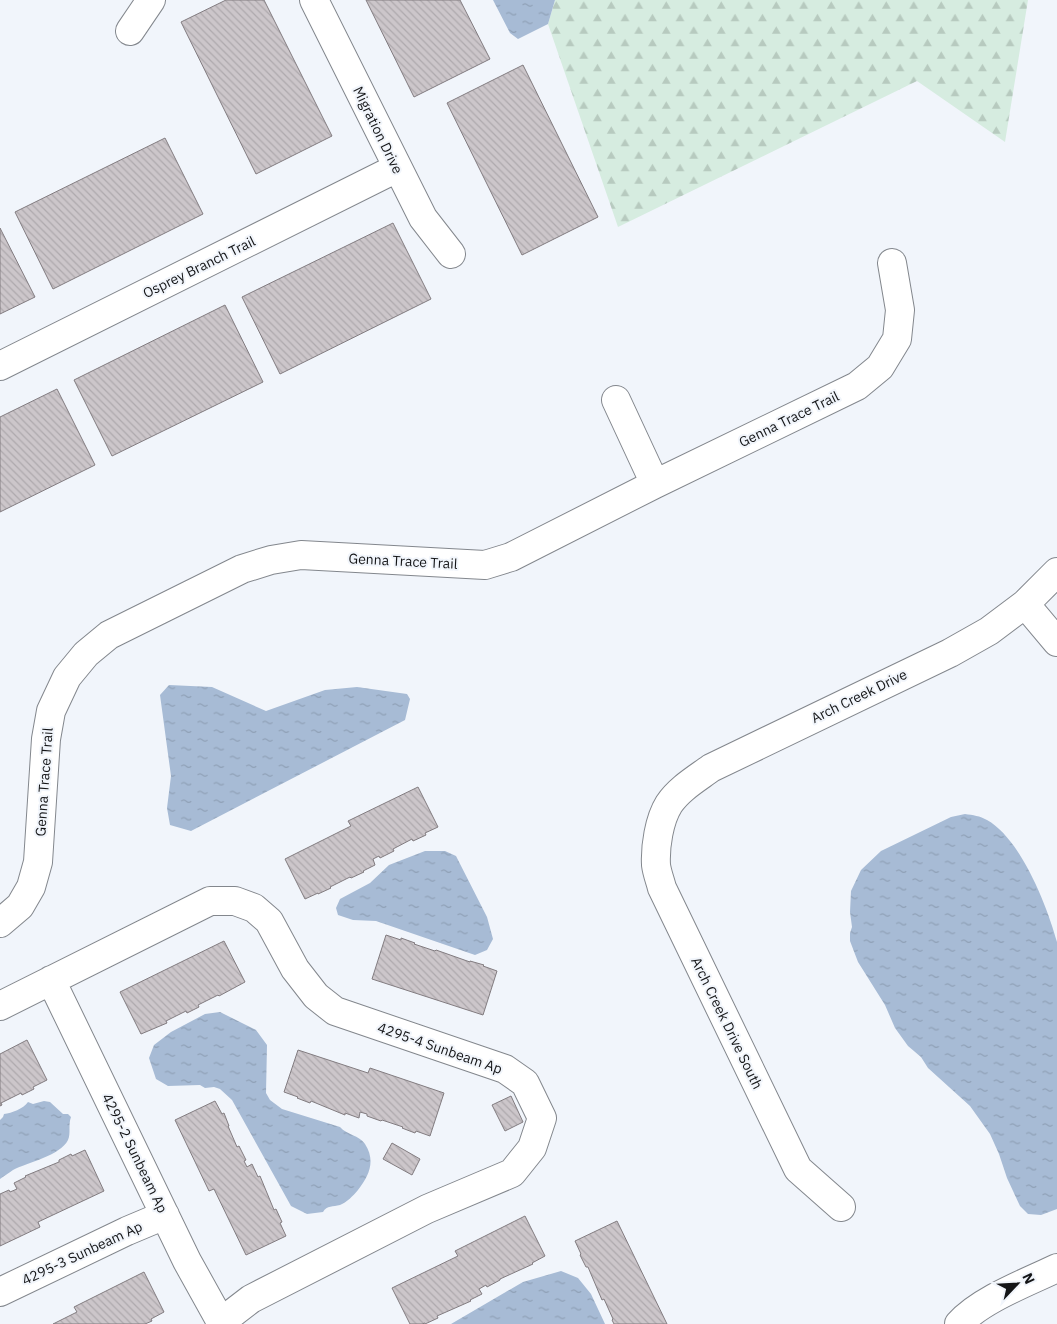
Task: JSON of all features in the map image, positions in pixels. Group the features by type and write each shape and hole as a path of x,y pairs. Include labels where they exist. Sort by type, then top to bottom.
{"street":[{"path":"130,31 151,0"},
{"name":"Migration Drive","path":"314,0 423,218 451,254"},
{"name":"Osprey Branch Trail","path":"0,366 397,168"},
{"name":"Genna Trace Trail","path":"0,923 20,906 31,887 38,862 46,738 51,711 68,677 86,654 109,635 242,569 271,560 301,555 484,565 510,557 857,386 880,367 897,339 900,310 892,263"},
{"path":"616,400 655,484"},
{"name":"Arch Creek Drive","path":"663,819 669,804 686,786 711,768 950,652 989,631 1025,604 1057,572"},
{"path":"1025,604 1057,642"},
{"name":"Arch Creek Drive South","path":"663,819 656,842 656,866 662,888 798,1169 841,1207"},
{"name":"4295-4 Sunbeam Ap","path":"0,1006 210,901 235,901 254,908 269,921 295,969 316,996 335,1011 505,1069 524,1082 542,1118 532,1148 512,1173 427,1209 251,1299 221,1323"},
{"name":"4295-2 Sunbeam Ap","path":"51,980 187,1261 221,1323"},
{"name":"4295-3 Sunbeam Ap","path":"0,1292 126,1231 165,1215"},
{"path":"959,1324 986,1302 1057,1268"}],"green space":[{"path":"555,0 1028,0 1005,142 917,81 618,227 548,24"}],"water":[{"path":"493,0 555,0 548,24 518,39 510,33"},
{"path":"169,685 212,687 266,711 325,690 357,687 407,694 410,699 405,720 191,831 170,825 167,808 171,776 160,695"},
{"path":"965,814 987,820 1011,842 1031,875 1047,910 1057,942 1057,1209 1041,1215 1028,1214 1020,1206 990,1134 970,1106 928,1068 921,1057 908,1046 895,1028 885,1005 858,962 850,941 852,927 850,912 851,891 861,870 881,851 951,817"},
{"path":"425,851 445,851 456,856 487,917 493,939 487,950 475,955 376,921 353,920 338,915 336,908 340,899 370,883 389,865"},
{"path":"220,1012 256,1030 267,1045 266,1093 270,1100 282,1109 340,1127 365,1144 371,1162 368,1174 358,1190 345,1202 328,1207 323,1212 307,1214 291,1206 232,1100 220,1089 214,1087 205,1088 200,1085 168,1086 156,1079 149,1058 154,1045 171,1032 205,1014"},
{"path":"44,1101 50,1102 63,1114 68,1114 71,1117 68,1140 58,1150 13,1170 0,1179 0,1120 4,1114 23,1107 28,1102 33,1104"},
{"path":"561,1271 578,1278 591,1294 605,1324 451,1324 523,1282"}],"building":[{"path":"226,0 264,0 332,136 256,174 181,22"},
{"path":"366,0 460,0 490,59 414,97"},
{"path":"523,65 598,217 522,255 447,103"},
{"path":"165,138 203,214 53,289 15,212"},
{"path":"393,223 431,299 280,374 242,297"},
{"path":"0,228 35,297 0,314"},
{"path":"225,305 263,382 112,456 74,380"},
{"path":"57,389 95,465 0,512 0,417"},
{"path":"418,787 438,827 425,833 426,835 413,841 412,839 393,849 394,851 380,858 379,856 373,859 375,865 364,872 305,899 285,859 351,826 348,821"},
{"path":"386,935 401,940 401,938 497,971 483,1015 372,979"},
{"path":"224,941 245,982 198,1005 199,1007 187,1013 186,1011 166,1021 167,1023 141,1034 120,992"},
{"path":"27,1040 47,1080 22,1095 21,1093 1,1103 2,1105 0,1106 0,1054"},
{"path":"298,1050 368,1073 370,1068 444,1093 430,1136 416,1131 415,1133 360,1112 359,1118 345,1113 345,1115 284,1092"},
{"path":"511,1096 523,1122 505,1131 492,1105"},
{"path":"215,1101 222,1114 224,1113 237,1147 239,1146 246,1160 244,1161 247,1167 252,1164 258,1177 260,1176 274,1210 276,1209 282,1222 280,1223 286,1236 246,1255 214,1189 209,1191 175,1120"},
{"path":"392,1143 420,1159 412,1175 383,1159"},
{"path":"85,1150 104,1191 38,1222 40,1227 0,1246 0,1194 17,1189 14,1183 25,1176 59,1162 59,1160 71,1154 72,1156"},
{"path":"525,1216 545,1256 487,1287 486,1285 479,1289 482,1294 437,1316 438,1318 425,1324 410,1324 392,1288 458,1256 455,1251"},
{"path":"617,1221 667,1324 614,1324 604,1299 602,1300 588,1267 586,1267 580,1255 575,1241"},
{"path":"144,1272 164,1312 151,1319 152,1321 145,1324 53,1324 77,1312 74,1307"}]}
